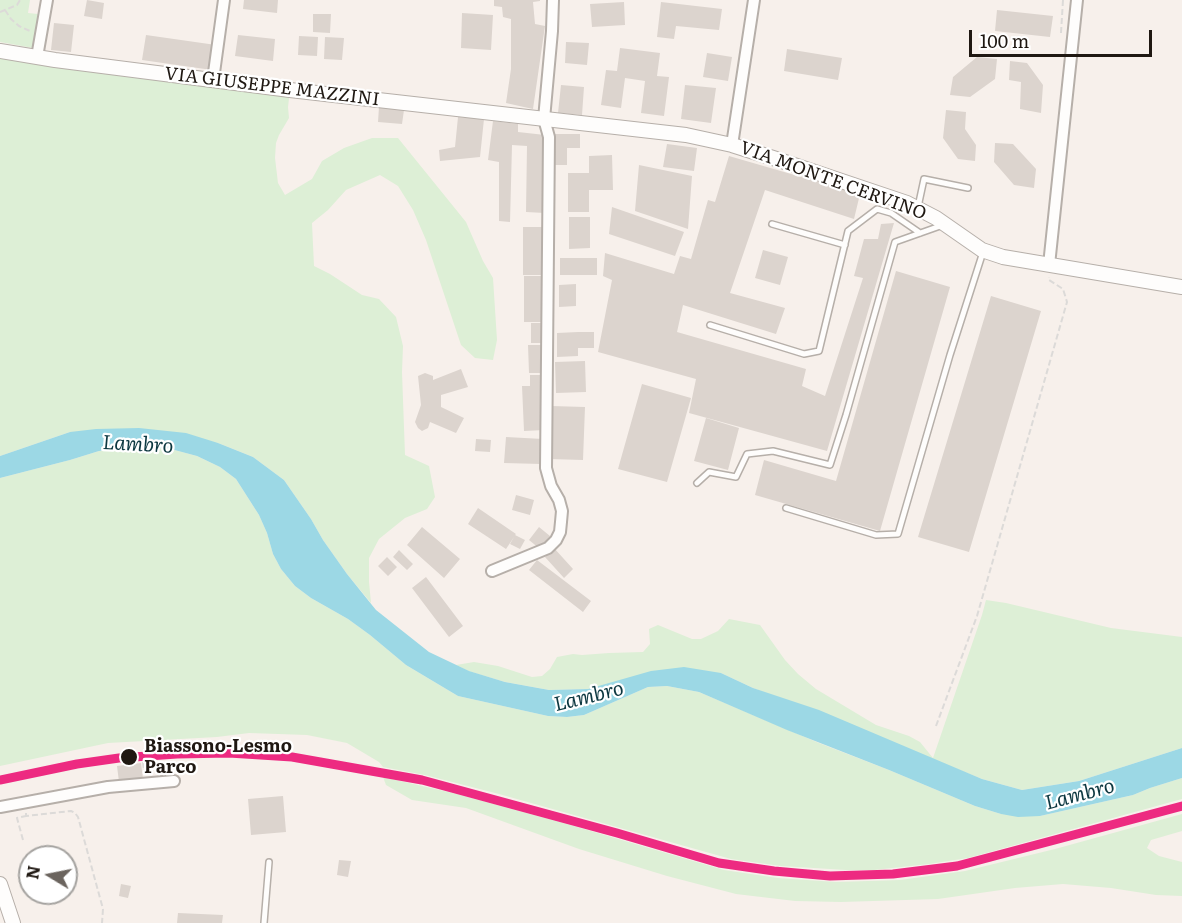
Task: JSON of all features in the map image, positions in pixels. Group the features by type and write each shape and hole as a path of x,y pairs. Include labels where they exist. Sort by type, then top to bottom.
{"street":[{"path":"38,57 47,0"},
{"path":"213,80 224,0"},
{"path":"492,571 548,548 560,532 562,511 546,468 549,137 544,118 553,0"},
{"path":"732,145 754,0"},
{"path":"1049,265 1077,0"},
{"name":"VIA GIUSEPPE MAZZINI","path":"0,51 213,80 544,118"},
{"name":"VIA MONTE CERVINO","path":"544,118 686,135 732,145 918,208 983,251 1003,257 1182,287"},
{"path":"0,807 108,787 174,781"},
{"path":"1,891 7,915"}],"lane":[{"path":"918,208 924,179 968,188"},
{"path":"710,325 804,354 819,351 848,231 877,209 891,213 920,233"},
{"path":"772,224 844,245"},
{"path":"697,483 709,472 736,477 747,454 773,451 830,465 895,242 945,224"},
{"path":"786,508 876,535 898,534 983,251"},
{"path":"264,923 269,862"}],"path":[{"path":"0,12 17,5 20,0"},
{"path":"5,10 19,26 41,35"},
{"path":"936,726 977,616 1067,302 1063,289 1049,280 1049,265"},
{"path":"24,803 26,816"},
{"path":"23,840 17,818 71,811 75,813 104,909 102,923"}],"green space":[{"path":"0,0 30,0 28,13 38,14 33,48 0,42"},
{"path":"0,51 290,90 289,118 276,143 275,158 278,183 285,195 312,179 322,161 344,148 372,138 398,138 466,222 493,278 497,340 493,360 475,358 461,345 426,240 413,210 398,186 380,175 346,190 328,210 312,223 314,266 362,295 379,299 396,317 403,346 405,455 429,466 435,497 427,509 405,518 379,539 369,558 371,603 347,574 284,480 253,457 218,443 70,432 0,456"},
{"path":"130,447 167,448 197,456 220,467 236,479 259,515 281,569 295,586 348,619 406,665 458,696 548,716 567,717 584,715 648,687 667,686 699,692 819,743 975,806 1001,814 1040,816 1133,795 1182,778 1182,799 968,858 874,870 846,870 781,866 731,859 499,794 383,767 379,762 347,743 307,735 249,733 108,743 0,766 0,478 99,451"},
{"path":"986,600 1111,628 1182,637 1182,748 1079,781 1022,790 982,779 753,688 721,673 616,682 588,689 549,690 505,682 456,665 474,662 498,666 532,677 542,676 550,669 557,657 573,654 643,652 650,644 649,629 658,625 692,639 701,639 718,631 729,619 760,625 785,660 816,689 876,725 920,742 933,758"},
{"path":"383,777 457,794 567,824 724,870 778,878 836,882 900,880 965,871 1182,814 1182,831 1151,840 1147,848 1159,856 1182,862 1182,896 1063,884 938,899 841,902 795,901 736,894 579,849 466,808 412,800 386,785"}],"water":[{"name":"Lambro","path":"139,428 186,433 253,457 284,480 347,574 376,610 429,652 469,671 505,682 549,690 588,689 651,671 684,667 721,673 753,688 819,710 982,779 1022,790 1079,781 1182,748 1182,778 1133,795 1040,816 1018,817 975,806 699,692 667,686 648,687 584,715 567,717 548,716 458,696 406,665 348,619 295,586 281,569 259,515 236,479 220,467 197,456 167,448 130,447 99,451 0,478 0,456 70,432"}],"building":[{"path":"87,0 104,3 102,19 84,16"},
{"path":"244,0 278,0 277,13 243,9"},
{"path":"494,0 540,0 533,2 535,24 545,26 533,109 506,103 511,69 511,19 503,17 502,7 494,6"},
{"path":"624,2 625,25 592,27 590,4"},
{"path":"661,2 722,9 719,30 676,26 674,39 657,37"},
{"path":"997,10 1053,16 1050,37 995,31"},
{"path":"462,13 493,15 491,50 461,48"},
{"path":"313,14 331,14 330,33 313,32"},
{"path":"54,23 74,25 71,52 51,50"},
{"path":"146,35 216,45 212,70 142,60"},
{"path":"238,35 275,39 273,61 235,56"},
{"path":"299,36 318,37 317,56 298,55"},
{"path":"325,37 344,38 342,60 324,59"},
{"path":"566,42 589,43 587,65 565,63"},
{"path":"620,48 660,53 657,76 669,77 664,116 641,113 645,81 625,78 621,108 601,105 606,70 617,71"},
{"path":"787,49 842,58 838,80 784,71"},
{"path":"707,53 732,57 728,81 703,77"},
{"path":"977,57 997,59 995,79 970,97 950,95 953,77"},
{"path":"1010,61 1027,63 1043,85 1041,113 1020,109 1021,82 1009,80"},
{"path":"561,85 584,87 582,115 558,113"},
{"path":"685,85 716,88 711,123 681,119"},
{"path":"379,107 404,110 402,124 378,122"},
{"path":"946,110 966,112 965,129 976,145 975,161 958,159 943,138"},
{"path":"458,117 484,119 480,157 440,161 439,150 455,147"},
{"path":"493,121 518,124 518,132 545,135 545,213 526,212 527,146 512,145 510,222 499,221 499,162 488,160"},
{"path":"554,134 580,134 580,148 567,148 567,165 554,165"},
{"path":"995,143 1013,144 1036,169 1034,188 1014,185 994,162"},
{"path":"667,144 697,148 694,171 663,167"},
{"path":"612,155 613,190 589,190 589,212 568,212 568,173 589,173 589,156"},
{"path":"729,156 860,194 854,219 765,190 730,293 785,308 776,334 683,305 677,332 806,369 802,386 825,396 863,278 854,276 864,239 878,239 881,224 894,223 827,451 689,413 696,379 598,352 612,280 603,276 605,253 674,274 680,256 691,259 708,200 715,202"},
{"path":"639,165 692,176 688,229 635,211"},
{"path":"612,207 684,232 675,256 609,234"},
{"path":"569,217 590,217 590,248 569,249"},
{"path":"523,227 545,227 545,275 523,275"},
{"path":"763,250 788,257 780,285 755,278"},
{"path":"560,258 597,258 597,275 560,275"},
{"path":"896,271 950,287 880,531 755,495 764,460 836,481"},
{"path":"524,276 543,276 543,322 524,322"},
{"path":"576,284 576,306 559,307 559,285"},
{"path":"991,296 1041,311 969,552 918,537"},
{"path":"531,323 542,323 542,343 531,343"},
{"path":"594,332 594,348 578,348 578,356 557,357 557,333"},
{"path":"528,345 542,345 543,373 529,373"},
{"path":"585,361 586,392 556,393 555,362"},
{"path":"461,369 468,387 441,395 441,407 464,418 456,433 430,422 428,428 422,431 415,422 421,405 418,376 425,373 433,376 433,380"},
{"path":"530,375 542,375 544,430 524,431 522,386 530,386"},
{"path":"642,384 691,398 667,482 618,469"},
{"path":"551,406 585,407 583,460 549,459"},
{"path":"706,418 739,428 728,470 694,461"},
{"path":"506,437 543,439 541,464 504,463"},
{"path":"476,439 491,440 490,452 475,451"},
{"path":"516,495 534,500 530,515 512,510"},
{"path":"478,508 525,540 520,549 510,544 514,537 506,549 468,524"},
{"path":"422,527 460,559 444,578 407,545"},
{"path":"539,527 550,536 540,549 529,540"},
{"path":"554,548 573,569 564,578 545,557"},
{"path":"399,550 413,564 407,570 393,557"},
{"path":"387,557 397,567 388,576 378,566"},
{"path":"537,560 591,601 583,612 529,570"},
{"path":"426,577 463,626 449,637 412,588"},
{"path":"141,763 143,779 119,782 117,766"},
{"path":"283,796 286,832 251,835 248,799"},
{"path":"339,860 351,861 348,877 337,875"},
{"path":"121,884 131,886 128,898 119,896"},
{"path":"178,913 223,915 222,923 177,923"}],"transit line":[{"path":"0,780 119,758 229,753 292,757 422,780 719,863 830,876 893,874 957,866 1182,806"}],"place":[{"name":"Biassono-Lesmo Parco","path":"129,757"}]}
